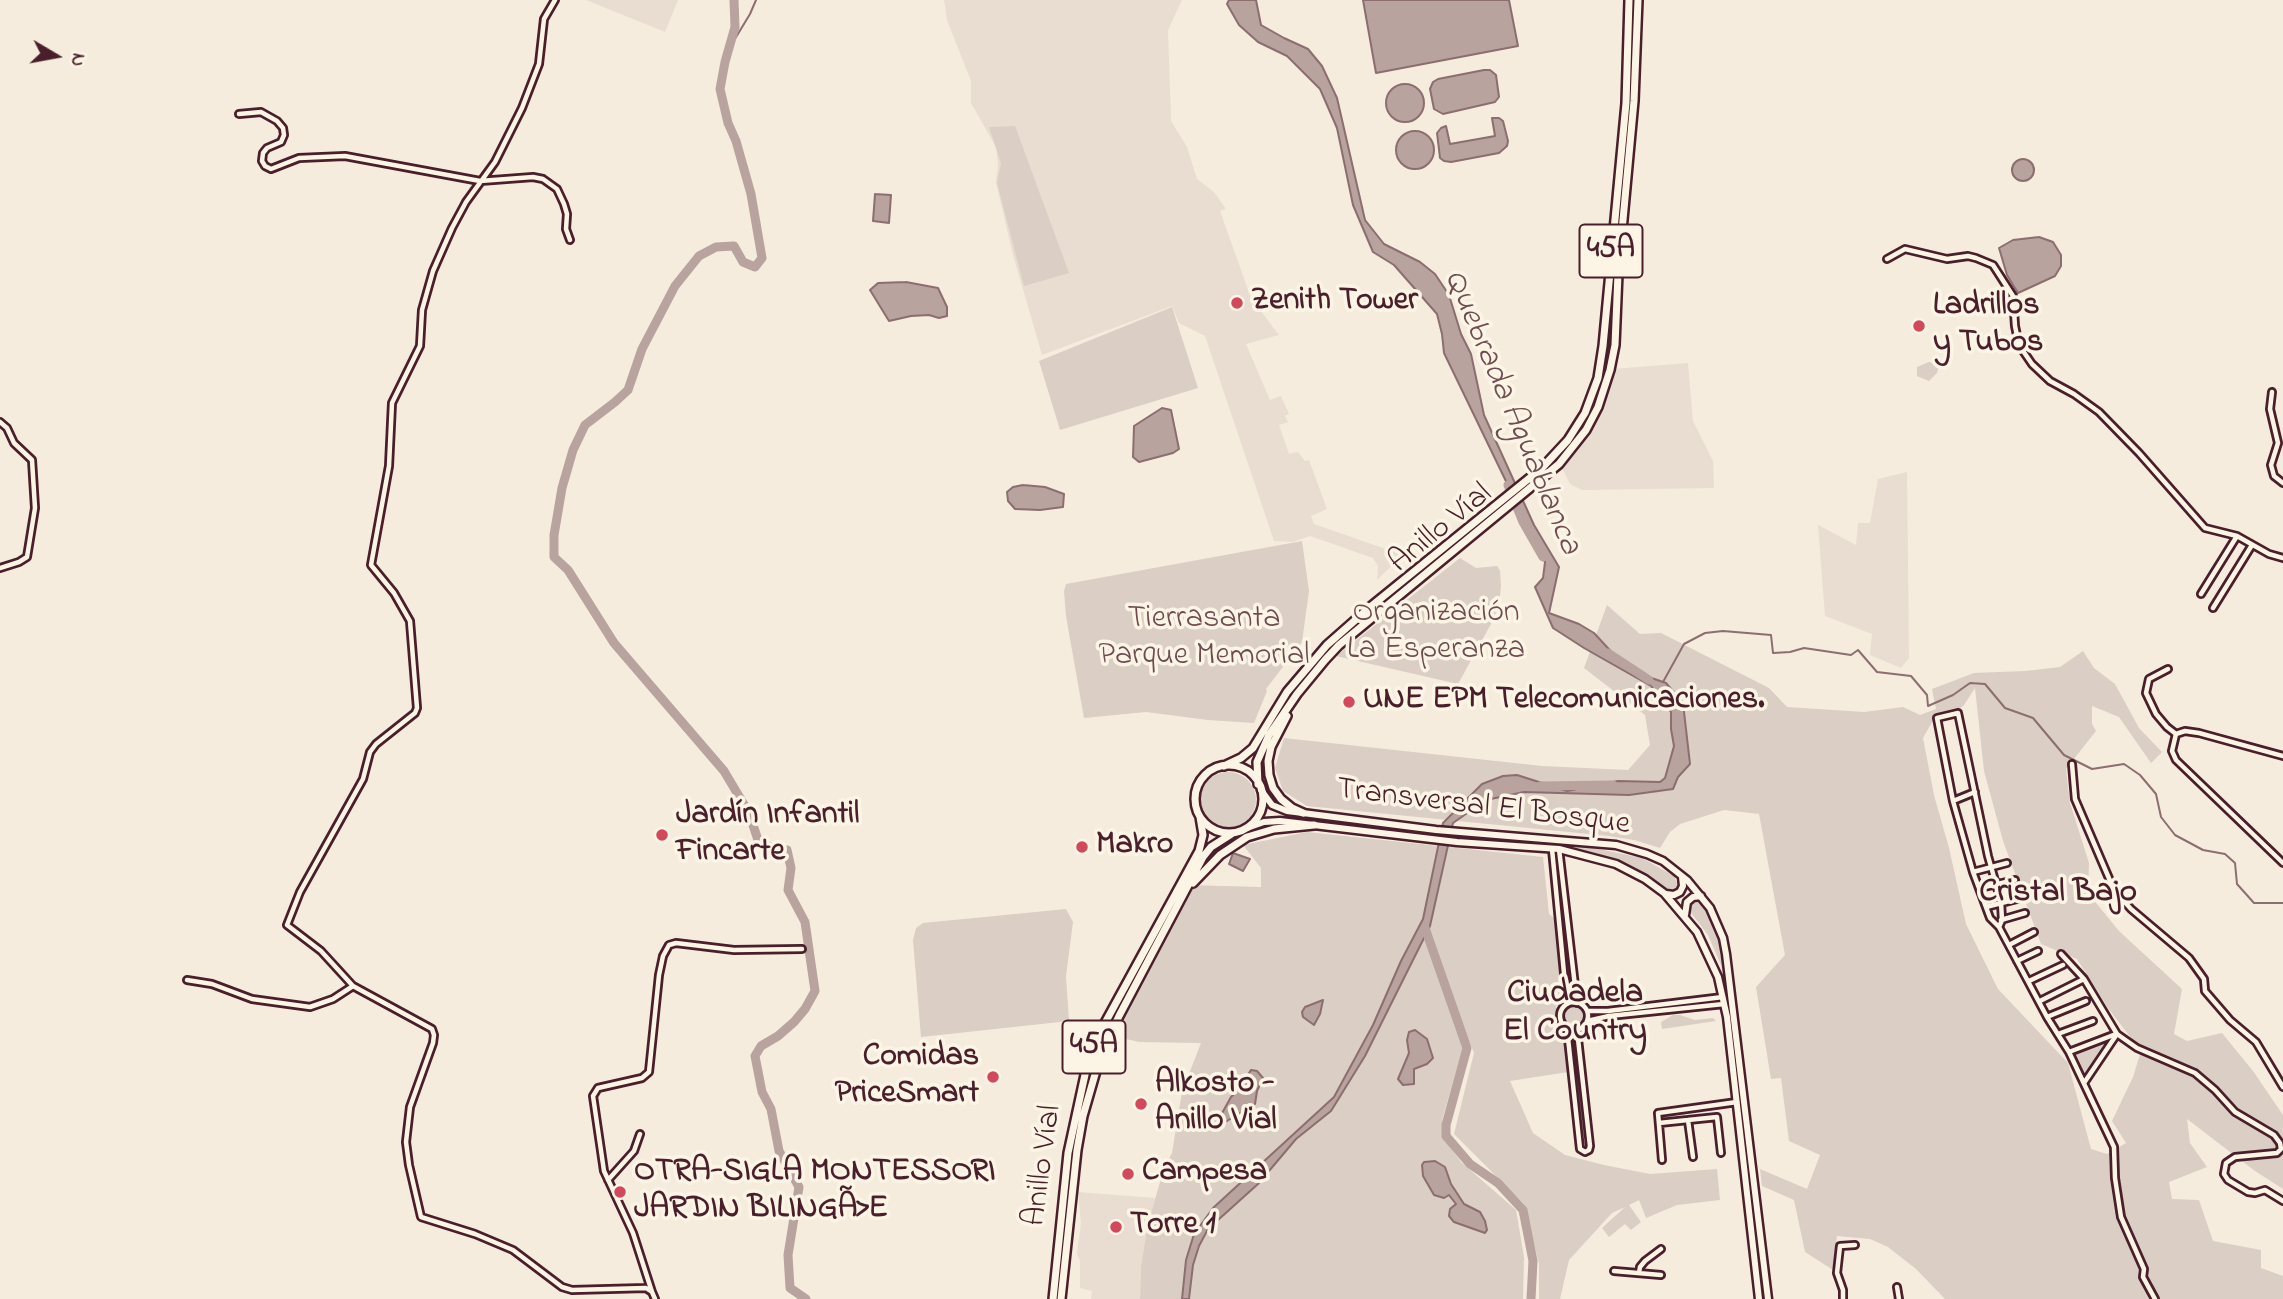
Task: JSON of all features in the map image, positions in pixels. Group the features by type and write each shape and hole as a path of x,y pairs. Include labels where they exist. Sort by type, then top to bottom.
{"highway":[{"name":"Anillo Víal","path":"1224,766 1241,758 1253,748 1292,686 1327,645 1529,479 1552,459 1574,431 1593,393 1601,362 1626,103 1629,0"},
{"name":"Anillo Víal","path":"1260,787 1256,770 1260,753 1269,735 1297,694 1339,645 1559,464 1586,430 1598,407 1611,370 1615,345 1639,0"},
{"path":"1290,705 1288,715 1271,747 1268,768 1273,788 1281,799 1303,813"},
{"path":"1224,766 1244,769 1260,787 1260,811 1247,828 1233,833 1212,829 1200,817 1195,804 1198,785 1207,774 1224,766"},
{"name":"Anillo Víal","path":"1053,1299 1068,1153 1086,1070 1105,1023 1199,851 1203,835 1200,817"},
{"path":"1180,901 1215,859 1242,839 1274,829 1314,825"},
{"name":"Anillo Víal","path":"1061,1299 1083,1116 1107,1039 1208,851 1217,841 1233,833"}],"main road":[{"name":"Transversal El Bosque","path":"1260,787 1268,802 1275,807 1303,813 1436,830 1616,845 1647,854 1679,874 1701,897 1717,923 1726,954 1768,1299"},
{"name":"Transversal El Bosque","path":"1247,828 1269,821 1457,842 1556,849 1616,864 1645,879 1664,893 1685,916 1705,946 1718,977 1737,1102 1759,1299"},
{"path":"1664,893 1674,895 1682,889 1683,879 1679,874"},
{"path":"1685,916 1687,902 1693,897 1701,897"}],"street":[{"path":"555,0 544,19 539,64 522,108 495,162 480,181 452,228 433,271 422,310 421,346 392,403 389,466 371,561 372,568 389,587 410,621 417,708 415,713 376,744 370,752 363,779 300,892 287,924 321,951 353,986 429,1026 434,1035 410,1107 406,1142 408,1165 421,1217 475,1234 513,1250 562,1287 572,1290 646,1289 652,1292"},
{"path":"239,114 261,112 278,121 283,128 281,142 267,148 263,153 262,161 271,169 299,158 345,156 480,181 533,177 551,183 557,189 566,209 569,240"},
{"path":"1887,259 1905,249 1947,259 1968,256 1986,260 1993,265 2013,296 2019,345 2032,364 2050,381 2099,412 2205,528 2237,536 2269,554 2283,558"},
{"path":"2272,392 2270,410 2278,443 2271,464 2274,476 2283,483"},
{"path":"0,422 7,428 14,443 33,460 36,508 27,557 0,568"},
{"path":"2200,594 2237,536"},
{"path":"2213,608 2252,545"},
{"path":"2168,669 2149,679 2146,693 2161,722 2176,734"},
{"path":"1999,927 2002,920 2001,902 1958,713 1937,718 1953,801 1972,872 1986,907 2069,1052 2114,1147 2121,1217 2144,1269 2143,1277 2155,1299"},
{"path":"2176,734 2185,731 2199,733 2283,756"},
{"path":"2176,734 2172,751 2176,760 2283,863"},
{"path":"2072,764 2076,799 2114,890 2131,909 2189,958 2204,979 2205,991 2230,1020 2257,1043 2283,1087"},
{"path":"1953,801 1975,792"},
{"path":"1556,849 1577,1003 1587,1011 1608,1011 1723,1001"},
{"path":"1556,849 1567,1004 1560,1015 1561,1022 1567,1029 1580,1149 1585,1152 1590,1146 1577,1030"},
{"path":"1972,872 2007,863"},
{"path":"1980,888 2015,880"},
{"path":"1986,907 2021,898"},
{"path":"1994,922 2025,914"},
{"path":"2009,945 2034,932"},
{"path":"655,1299 633,1233 604,1171 593,1096 598,1088 642,1078 649,1072 659,975 663,956 669,945 676,943 746,950 802,948"},
{"path":"2017,961 2038,951"},
{"path":"2061,954 2084,979 2117,1034 2137,1048 2195,1073 2235,1112 2270,1132 2280,1143 2281,1149 2277,1153 2235,1157 2226,1163 2224,1174 2228,1180 2248,1192 2269,1191 2283,1201"},
{"path":"2029,981 2063,965"},
{"path":"2040,1001 2084,979"},
{"path":"187,980 212,984 252,999 310,1007 333,999 353,986"},
{"path":"1567,1029 1577,1030 1587,1021 1609,1016 1723,1001"},
{"path":"2047,1017 2086,1001"},
{"path":"1567,1004 1577,1003"},
{"path":"1587,1011 1587,1021"},
{"path":"2058,1034 2093,1021"},
{"path":"2069,1052 2117,1034"},
{"path":"2084,1083 2117,1034"},
{"path":"1662,1160 1657,1113 1737,1102"},
{"path":"1658,1123 1717,1117 1721,1153"},
{"path":"1688,1120 1693,1157"},
{"path":"608,1180 634,1151 640,1134"},
{"path":"1843,1299 1837,1273 1840,1246 1855,1245"},
{"path":"1639,1273 1645,1261 1661,1249"},
{"path":"1614,1271 1661,1275"},
{"path":"1897,1287 1899,1299"}],"shaded area":[{"path":"586,0 678,0 665,32"},
{"path":"944,0 1182,0 1168,30 1171,121 1187,147 1197,179 1214,192 1226,209 1220,211 1251,298 1279,335 1246,344 1270,400 1281,396 1289,414 1285,416 1288,422 1279,425 1289,454 1298,452 1305,461 1309,460 1327,509 1311,516 1314,524 1403,555 1377,580 1378,566 1373,558 1310,536 1293,542 1274,541 1205,336 1179,323 1172,306 1042,355 1012,251 996,182 996,147 971,103 971,81 947,20"},
{"path":"1229,0 1256,0 1261,25 1308,49 1322,66 1337,98 1365,220 1384,244 1420,262 1435,274 1449,295 1461,334 1471,354 1484,415 1534,525 1559,567 1549,613 1579,624 1594,633 1618,659 1637,673 1666,683 1683,703 1690,764 1678,777 1673,789 1629,795 1524,792 1486,800 1453,823 1430,926 1365,1056 1331,1111 1296,1139 1258,1184 1208,1229 1193,1265 1189,1299 1182,1299 1186,1260 1194,1234 1213,1208 1334,1097 1373,1025 1423,919 1443,823 1482,784 1503,776 1517,775 1567,791 1618,781 1660,782 1665,778 1674,746 1671,712 1651,686 1553,628 1535,587 1543,578 1545,562 1444,353 1437,314 1394,265 1373,252 1353,205 1337,128 1320,89 1287,56 1258,42 1239,25 1227,4"},
{"path":"1363,0 1509,0 1518,46 1376,73"},
{"path":"1490,70 1496,75 1499,97 1495,102 1443,114 1434,109 1430,89 1433,82"},
{"path":"1405,84 1419,89 1424,103 1419,117 1405,122 1391,117 1386,103 1391,89"},
{"path":"1492,118 1503,121 1508,141 1507,146 1499,153 1451,162 1440,158 1437,133 1441,128 1446,126 1450,144 1495,136"},
{"path":"1415,131 1428,137 1434,150 1428,163 1415,169 1402,163 1396,150 1402,137"},
{"path":"2023,159 2031,162 2034,170 2031,178 2023,181 2015,178 2012,170 2015,162"},
{"path":"875,194 891,195 889,223 873,221"},
{"path":"2039,237 2053,242 2061,255 2061,266 2055,276 2018,293 2007,275 1999,248 2013,240"},
{"path":"906,282 938,288 947,307 947,316 911,316 889,321 870,290 878,283"},
{"path":"1688,363 1693,421 1713,461 1714,488 1582,490 1570,484 1561,466 1589,437 1602,407 1612,369"},
{"path":"1162,408 1171,410 1179,449 1139,462 1133,457 1134,426"},
{"path":"1907,472 1909,658 1901,668 1870,655 1872,634 1825,616 1818,525 1856,545 1858,523 1870,523 1878,479"},
{"path":"1013,487 1045,487 1064,494 1063,507 1015,509 1008,501 1007,492"},
{"path":"1233,853 1250,859 1243,871 1229,864"},
{"path":"1323,1000 1314,1025 1303,1017 1302,1012 1305,1007"},
{"path":"1415,1030 1427,1039 1433,1058 1427,1064 1414,1069 1414,1084 1403,1085 1398,1079 1409,1053 1409,1032"},
{"path":"1251,1070 1257,1071 1263,1078 1255,1104 1222,1124 1221,1115"},
{"path":"1435,1161 1445,1167 1451,1184 1464,1204 1480,1212 1485,1221 1485,1233 1454,1222 1449,1216 1450,1209 1456,1204 1449,1195 1444,1198 1434,1195 1423,1176 1422,1165 1424,1162"},
{"path":"1078,1192 1155,1198 1141,1266 1140,1299 1091,1299 1092,1291 1080,1288 1080,1261 1077,1254 1081,1223"}],"green space":[{"path":"1015,126 1069,273 1024,286 997,183 1001,163 989,127"},
{"path":"1172,307 1198,388 1060,430 1039,361"},
{"path":"1929,362 1939,365 1937,373 1929,381 1917,376 1917,367"},
{"name":"Tierrasanta Parque Memorial","path":"1302,541 1309,591 1302,642 1266,689 1254,723 1146,712 1084,718 1066,616 1066,584"},
{"name":"Organización La Esperanza","path":"1460,558 1476,568 1497,566 1501,586 1499,605 1491,624 1458,684 1336,656"},
{"path":"1607,605 1640,634 1661,633 1769,688 1787,707 1864,712 1903,707 1920,715 1936,709 1932,689 1974,673 2060,667 2083,651 2094,668 2115,684 2139,728 2162,752 2151,763 2119,717 2092,706 2092,724 2096,731 2066,769 2070,803 2089,863 2088,893 2119,931 2182,989 2174,1034 2187,1041 2222,1033 2253,1071 2283,1115 2283,1189 2187,1119 2190,1143 2207,1167 2169,1182 2172,1199 2199,1200 2213,1241 2261,1250 2261,1268 2283,1276 2283,1299 1945,1299 1916,1269 1888,1247 1870,1239 1837,1236 1833,1270 1805,1252 1794,1200 1762,1186 1760,1169 1807,1189 1820,1155 1789,1141 1781,1078 1771,1079 1756,987 1785,955 1759,814 1724,810 1680,824 1670,832 1660,848 1609,836 1307,806 1283,791 1275,768 1284,738 1542,766 1628,770 1650,745 1645,715 1584,668","holes":["1975,688 1984,771 2003,841 2041,944 2077,959 2108,1008 2141,1051 2133,1077 2112,1121 2126,1143 2107,1154 2091,1149 2068,1063 1998,989 1966,924 1934,795 1923,738 1936,715 1957,711"]},
{"path":"1228,772 1239,774 1248,780 1254,789 1254,811 1248,820 1239,826 1228,828 1217,826 1208,820 1202,811 1200,800 1202,789 1208,780 1217,774"},
{"path":"1307,832 1543,857 1549,914 1555,919 1564,1001 1556,1006 1556,1021 1563,1032 1568,1072 1510,1081 1533,1133 1565,1155 1650,1174 1717,1169 1720,1200 1677,1205 1646,1218 1639,1200 1629,1205 1641,1222 1631,1230 1625,1224 1609,1237 1602,1228 1625,1207 1612,1213 1569,1260 1560,1299 1539,1299 1539,1264 1524,1204 1454,1134 1474,1053 1439,964 1463,1047 1442,1120 1445,1140 1461,1162 1516,1210 1524,1257 1523,1299 1189,1299 1193,1265 1208,1229 1258,1184 1296,1139 1331,1111 1365,1056 1426,934 1429,938 1425,914 1374,1025 1334,1097 1212,1208 1193,1234 1186,1260 1182,1299 1140,1299 1141,1266 1148,1223 1163,1172 1172,1153 1182,1092 1201,1043 1139,1042 1109,1035 1186,885 1261,887 1261,868 1243,845"},
{"path":"1549,845 1589,847 1642,858 1674,876 1679,888 1671,892 1630,866 1585,852"},
{"path":"1691,901 1702,905 1711,917 1720,939 1726,961 1729,1004 1721,965 1708,935 1689,910"},
{"path":"1066,909 1073,922 1066,976 1069,1021 921,1037 913,940 916,928 923,923"},
{"path":"1569,1007 1577,1007 1583,1017 1577,1027 1569,1027 1563,1021 1563,1013"},
{"path":"1673,1015 1695,1020 1713,1018 1716,1021 1662,1029 1661,1022"},
{"path":"2109,1040 2087,1076 2078,1066 2072,1052"}],"waterway":[{"path":"734,0 735,27 720,89 751,194 762,258 755,267 743,262 734,246 716,247 699,256 675,286 642,349 628,390 585,425 573,450 562,488 554,535 554,557 568,570 614,643 724,771 749,813 758,840 774,849 787,850 791,868 788,890 805,922 815,991 794,1022 761,1046 755,1056 762,1092 771,1109 779,1151 799,1187 788,1255 790,1288 806,1299"},
{"path":"727,52 756,0"},
{"name":"Quebrada Aguablanca","path":"1508,485 1523,522 1543,557"},
{"path":"1663,682 1684,644 1705,633 1723,631 1771,635 1773,653 1804,648 1851,655 1858,650 1877,672 1911,676 1927,695 1928,706 1953,695 1970,683 1985,684 2005,708 2033,718 2064,755 2092,769 2124,764 2140,775 2156,794 2161,817 2175,835 2203,850 2225,854 2235,863 2237,884 2254,903 2283,903"},
{"name":"Quebrada Aguablanca","path":"1608,653 1649,680"},
{"name":"Quebrada Aguablanca","path":"1540,786 1613,785"},
{"path":"1425,928 1467,1048 1446,1125 1446,1136 1470,1164 1498,1183 1523,1210 1533,1261 1531,1299"}],"place":[{"name":"Zenith Tower","path":"1237,303"},
{"name":"Ladrillos y Tubos","path":"1919,326"},
{"name":"UNE EPM Telecomunicaciones.","path":"1349,702"},
{"name":"Jardín Infantil Fincarte","path":"662,835"},
{"name":"Makro","path":"1082,847"},
{"name":"Comidas PriceSmart","path":"993,1077"},
{"name":"Alkosto - Anillo Vial","path":"1141,1104"},
{"name":"Campesa","path":"1128,1174"},
{"name":"OTRA-SIGLA MONTESSORI JARDIN BILINGÃ›E","path":"620,1192"},
{"name":"Torre 1","path":"1116,1227"}],"district":[{"name":"Cristal Bajo","path":"2058,895"},
{"name":"Ciudadela El Country","path":"1575,1015"}]}
